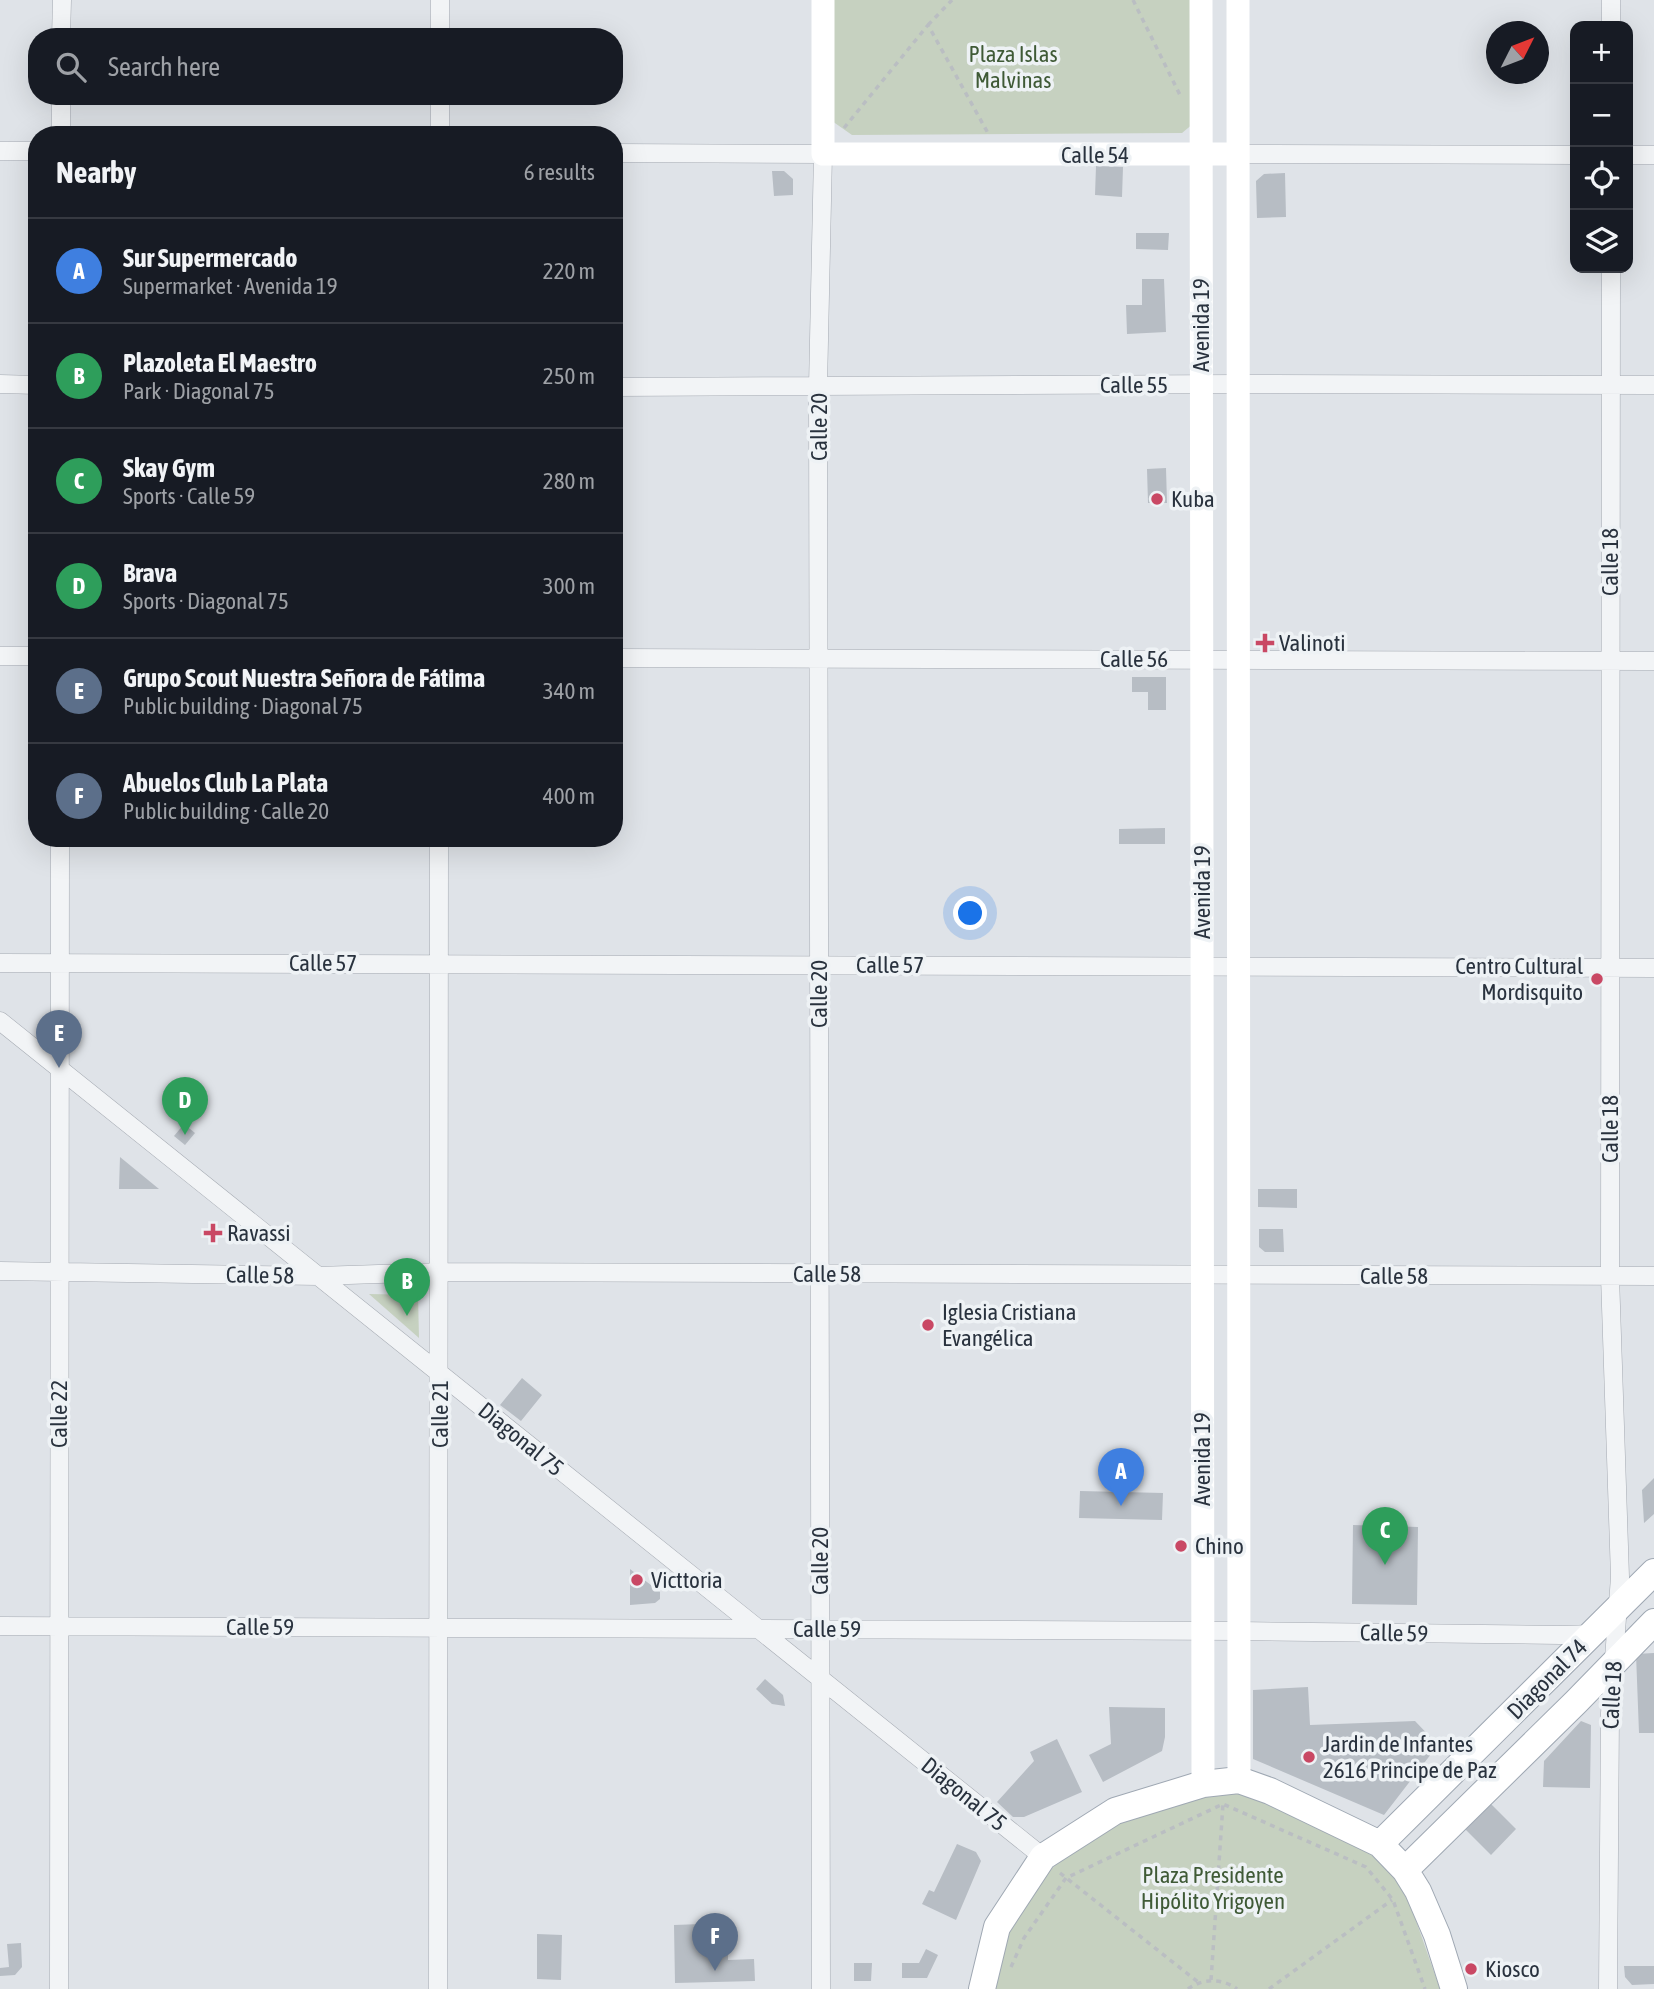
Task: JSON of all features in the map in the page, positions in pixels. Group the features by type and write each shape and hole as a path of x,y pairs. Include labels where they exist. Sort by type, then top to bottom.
{"main road":[{"name":"Calle 20","path":"823,0 823,154"},
{"name":"Avenida 19","path":"1201,0 1203,1784"},
{"name":"Avenida 19","path":"1238,0 1239,1780"},
{"name":"Calle 54","path":"823,154 1238,154"},
{"name":"Diagonal 74","path":"1380,1844 1609,1625 1654,1572"},
{"name":"Diagonal 74","path":"1405,1870 1651,1629"},
{"path":"982,1989 997,1927 1043,1857 1115,1811 1203,1784 1239,1780 1270,1791 1380,1844 1405,1870 1418,1891 1437,1935 1454,1989"}],"street":[{"path":"61,28 62,0"},
{"path":"440,0 440,28"},
{"path":"1611,0 1611,21"},
{"path":"61,105 61,126"},
{"path":"440,105 440,126"},
{"path":"0,151 28,151"},
{"name":"Calle 54","path":"623,153 823,154"},
{"name":"Calle 20","path":"821,1989 818,387 823,154"},
{"name":"Calle 54","path":"1238,154 1570,155"},
{"path":"1633,155 1654,155"},
{"name":"Calle 18","path":"1608,1989 1610,1713 1614,1663 1609,1625 1620,1577 1610,1276 1611,273"},
{"path":"0,384 28,384"},
{"name":"Calle 55","path":"623,387 1654,385"},
{"path":"0,656 28,656"},
{"name":"Calle 56","path":"623,658 1654,661"},
{"name":"Calle 22","path":"59,1989 60,847"},
{"name":"Calle 21","path":"438,1989 439,847"},
{"name":"Calle 57","path":"0,964 60,962 1654,968"},
{"name":"Diagonal 75","path":"0,1021 1043,1857"},
{"name":"Calle 58","path":"0,1271 318,1276 439,1272 1654,1276"},
{"name":"Calle 59","path":"0,1626 1239,1630 1561,1635 1609,1625 1651,1629"}],"path":[{"path":"823,154 928,25 952,0"},
{"path":"1133,0 1182,100"},
{"path":"928,25 999,155"},
{"path":"1211,1980 1223,1804"},
{"path":"1008,1976 1024,1938 1066,1878 1223,1804 1366,1867 1393,1900 1426,1989"},
{"path":"1043,1857 1198,1982"},
{"path":"1269,1989 1393,1900"},
{"path":"1188,1989 1198,1982 1211,1980 1237,1989"}],"green space":[{"name":"Plaza Islas Malvinas","path":"833,0 1194,0 1194,123 1182,133 852,135 832,121"},
{"path":"369,1294 418,1295 419,1338"},
{"name":"Plaza Presidente Hipólito Yrigoyen","path":"1191,1788 1240,1790 1376,1852 1401,1878 1440,1989 986,1989 1022,1896 1101,1823"}],"building":[{"path":"1096,166 1123,167 1122,197 1095,195"},
{"path":"772,171 784,171 793,179 793,195 774,196"},
{"path":"1285,173 1286,217 1257,218 1256,181 1264,174"},
{"path":"1136,233 1169,233 1168,250 1136,249"},
{"path":"1142,279 1164,279 1166,332 1127,334 1126,305 1142,305"},
{"path":"1166,468 1167,503 1148,503 1147,469"},
{"path":"1132,677 1166,677 1166,710 1148,710 1148,692 1132,692"},
{"path":"1165,828 1165,844 1119,844 1119,829"},
{"path":"184,1124 195,1133 185,1145 174,1136"},
{"path":"120,1157 159,1189 119,1189"},
{"path":"1258,1189 1297,1189 1297,1208 1258,1207"},
{"path":"1259,1229 1283,1229 1284,1252 1265,1252 1259,1247"},
{"path":"522,1378 542,1395 521,1421 500,1405"},
{"path":"1654,1478 1654,1514 1644,1523 1642,1490"},
{"path":"1080,1491 1163,1493 1162,1520 1079,1518"},
{"path":"1353,1525 1418,1527 1417,1605 1352,1604"},
{"name":"Victtoria","path":"630,1569 660,1592 660,1599 655,1603 630,1605"},
{"path":"1654,1653 1654,1733 1639,1733 1636,1654"},
{"path":"765,1679 783,1695 785,1706 772,1704 756,1689"},
{"path":"1308,1687 1310,1725 1415,1721 1438,1745 1384,1815 1253,1759 1253,1690"},
{"path":"1109,1707 1165,1708 1165,1737 1162,1751 1103,1782 1089,1755 1111,1744"},
{"path":"1581,1721 1591,1725 1590,1788 1543,1787 1544,1761"},
{"path":"1057,1739 1082,1792 1024,1817 1013,1817 997,1802 1034,1761 1030,1752"},
{"path":"1485,1798 1516,1829 1491,1855 1460,1824"},
{"path":"957,1844 976,1852 981,1861 956,1920 922,1904 929,1890 934,1892"},
{"path":"701,1924 701,1939 728,1939 728,1960 754,1959 755,1981 675,1983 674,1925"},
{"path":"537,1934 562,1935 561,1980 537,1979"},
{"path":"21,1943 22,1967 15,1975 0,1976 0,1968 9,1967 7,1944"},
{"path":"926,1949 938,1955 927,1978 902,1978 902,1963 919,1963"},
{"path":"854,1963 872,1963 871,1981 854,1981"},
{"path":"1624,1966 1654,1966 1654,1984 1632,1985 1625,1977"}],"place":[{"name":"Kuba","path":"1157,499"},
{"name":"Valinoti","path":"1265,643"},
{"name":"Centro Cultural Mordisquito","path":"1597,979"},
{"name":"Grupo Scout Nuestra Señora de Fátima","path":"59,1068"},
{"name":"Brava","path":"185,1135"},
{"name":"Ravassi","path":"213,1233"},
{"name":"Plazoleta El Maestro","path":"407,1316"},
{"name":"Iglesia Cristiana Evangélica","path":"928,1325"},
{"name":"Sur Supermercado","path":"1121,1506"},
{"name":"Chino","path":"1181,1546"},
{"name":"Skay Gym","path":"1385,1565"},
{"name":"Victtoria","path":"637,1580"},
{"name":"Jardin de Infantes 2616 Principe de Paz","path":"1309,1757"},
{"name":"Kiosco","path":"1471,1969"},
{"name":"Abuelos Club La Plata","path":"715,1971"}]}
